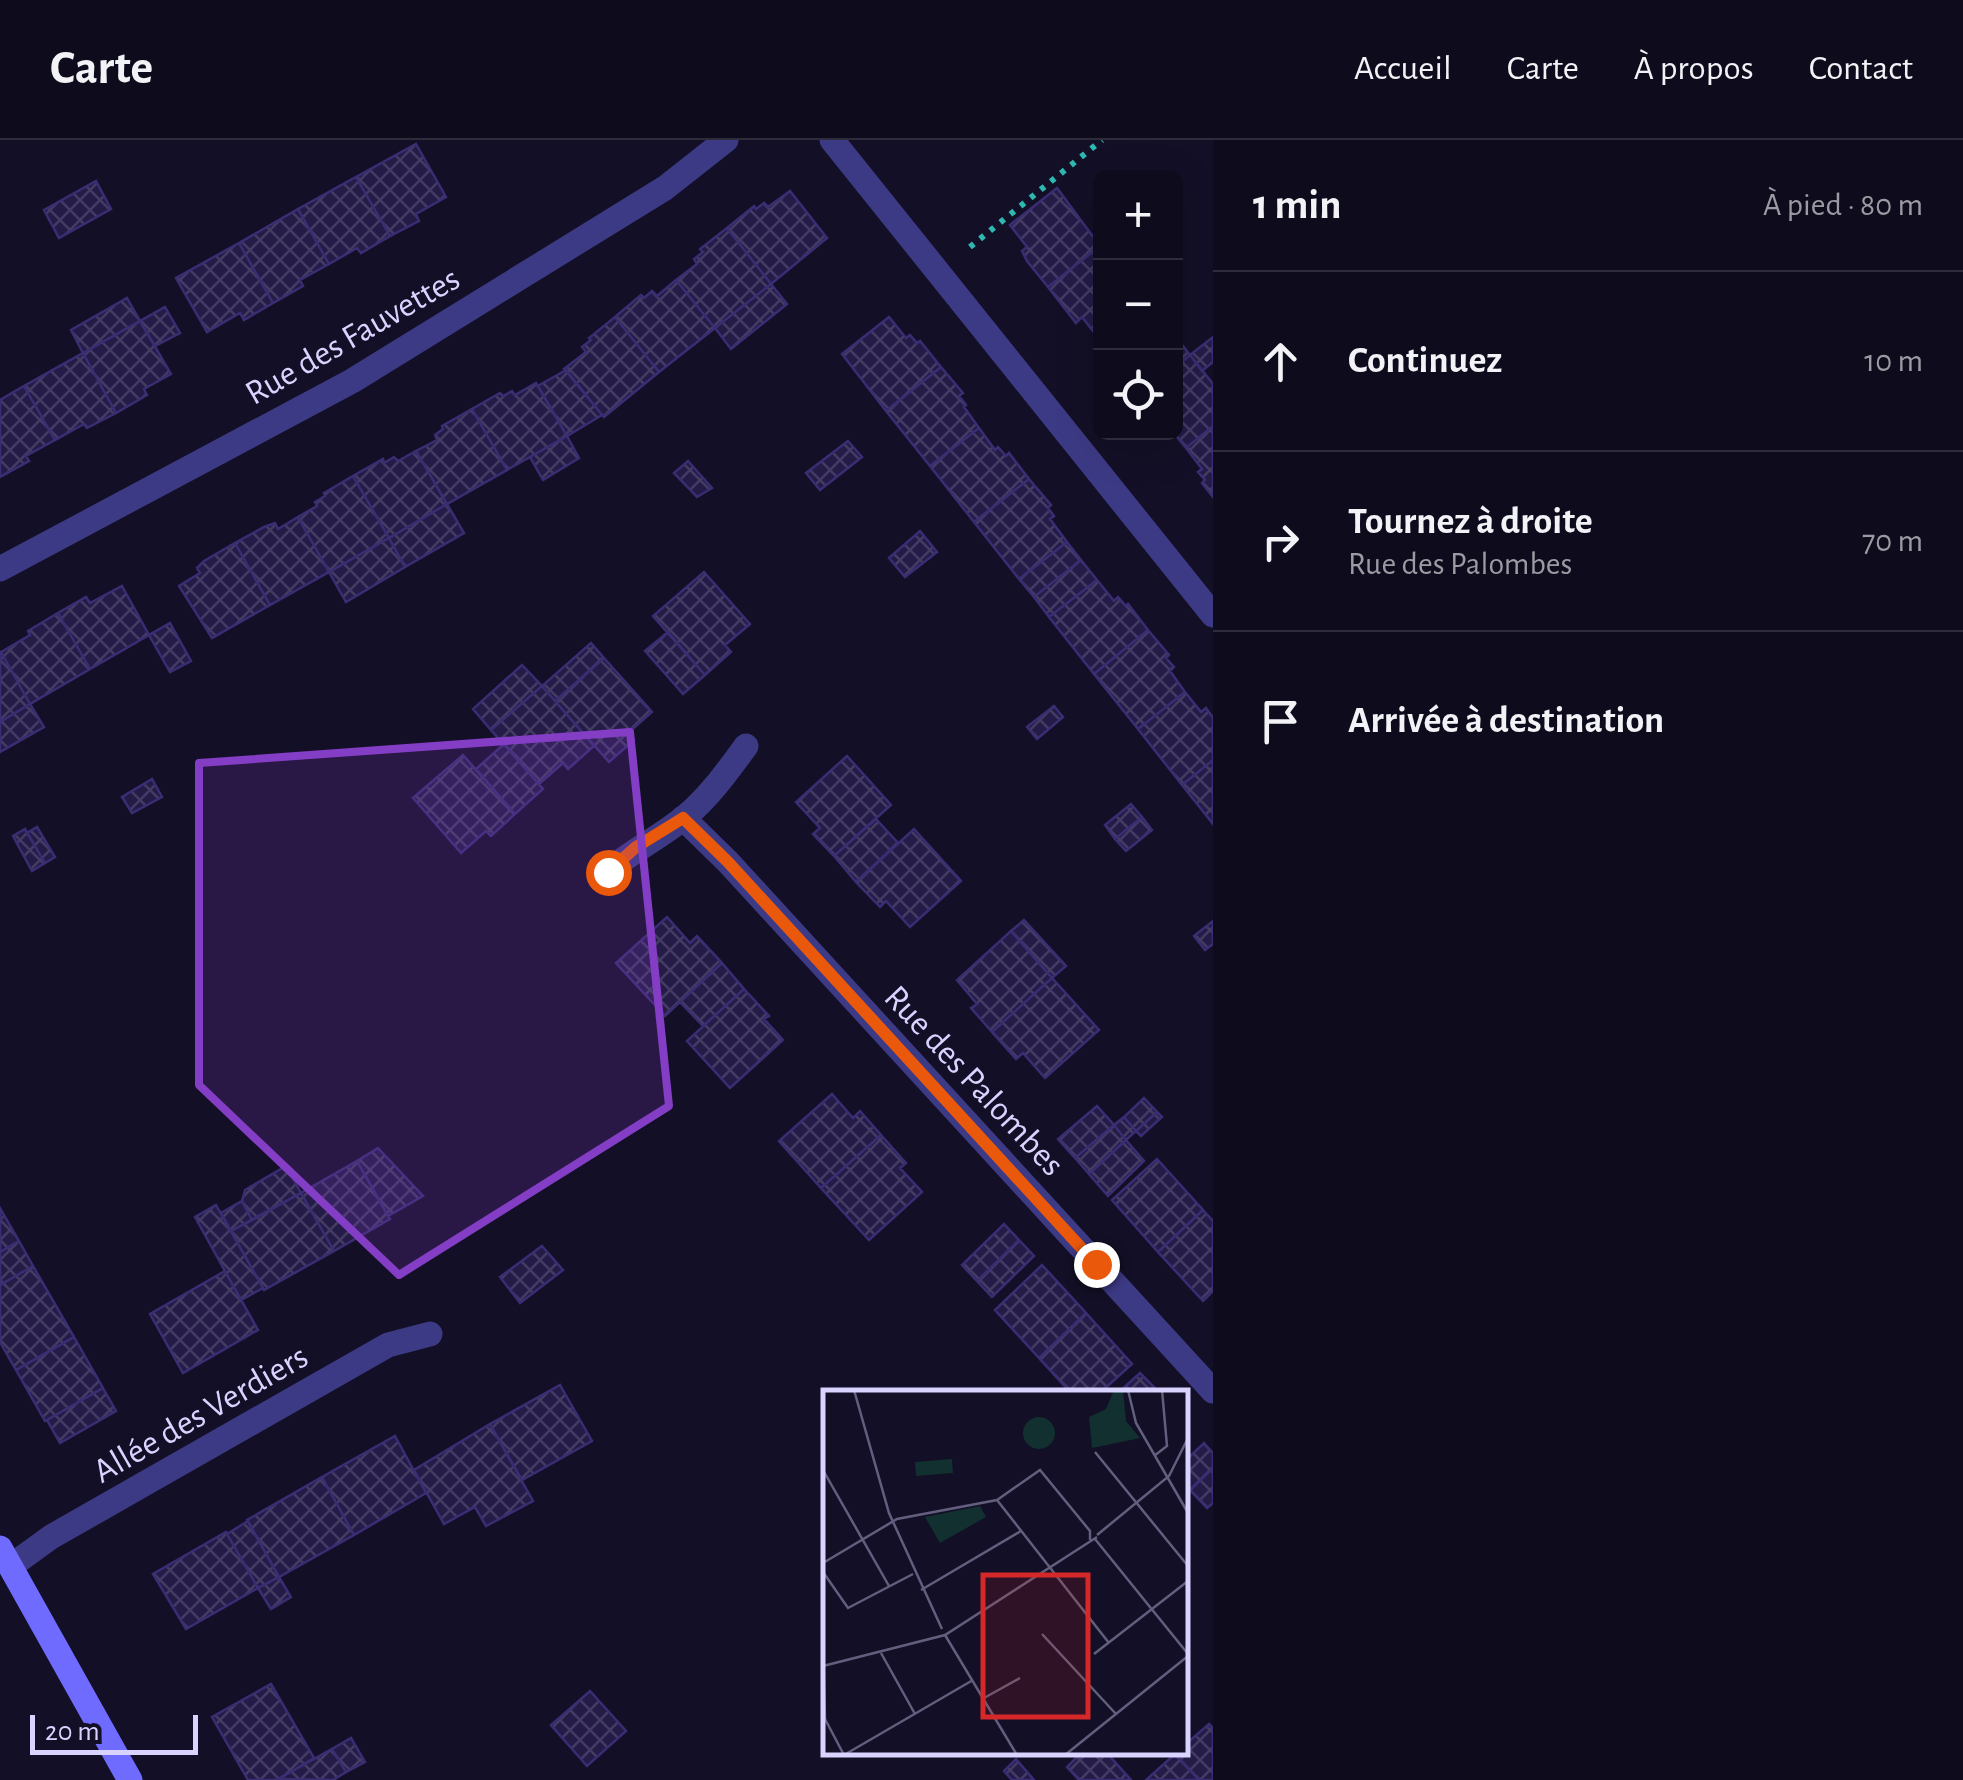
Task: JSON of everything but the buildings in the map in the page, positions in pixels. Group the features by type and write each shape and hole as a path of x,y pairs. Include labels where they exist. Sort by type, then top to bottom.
{"street":[{"name":"Rue des Fauvettes","path":"0,569 352,381 665,188 726,140"},
{"path":"832,140 1213,616"},
{"path":"608,872 636,847 683,818 715,788 746,746"},
{"name":"Rue des Palombes","path":"683,818 728,862 1213,1391"},
{"name":"Allée des Verdiers","path":"6,1557 52,1538 388,1346 430,1334"},
{"path":"6,1557 130,1780"}],"path":[{"path":"941,276 974,244 1102,140"}],"highlighted area":[{"path":"630,732 669,1106 399,1275 199,1085 199,763"}],"route":[{"path":"608,872 636,847 683,818 728,862 1096,1264"}]}
